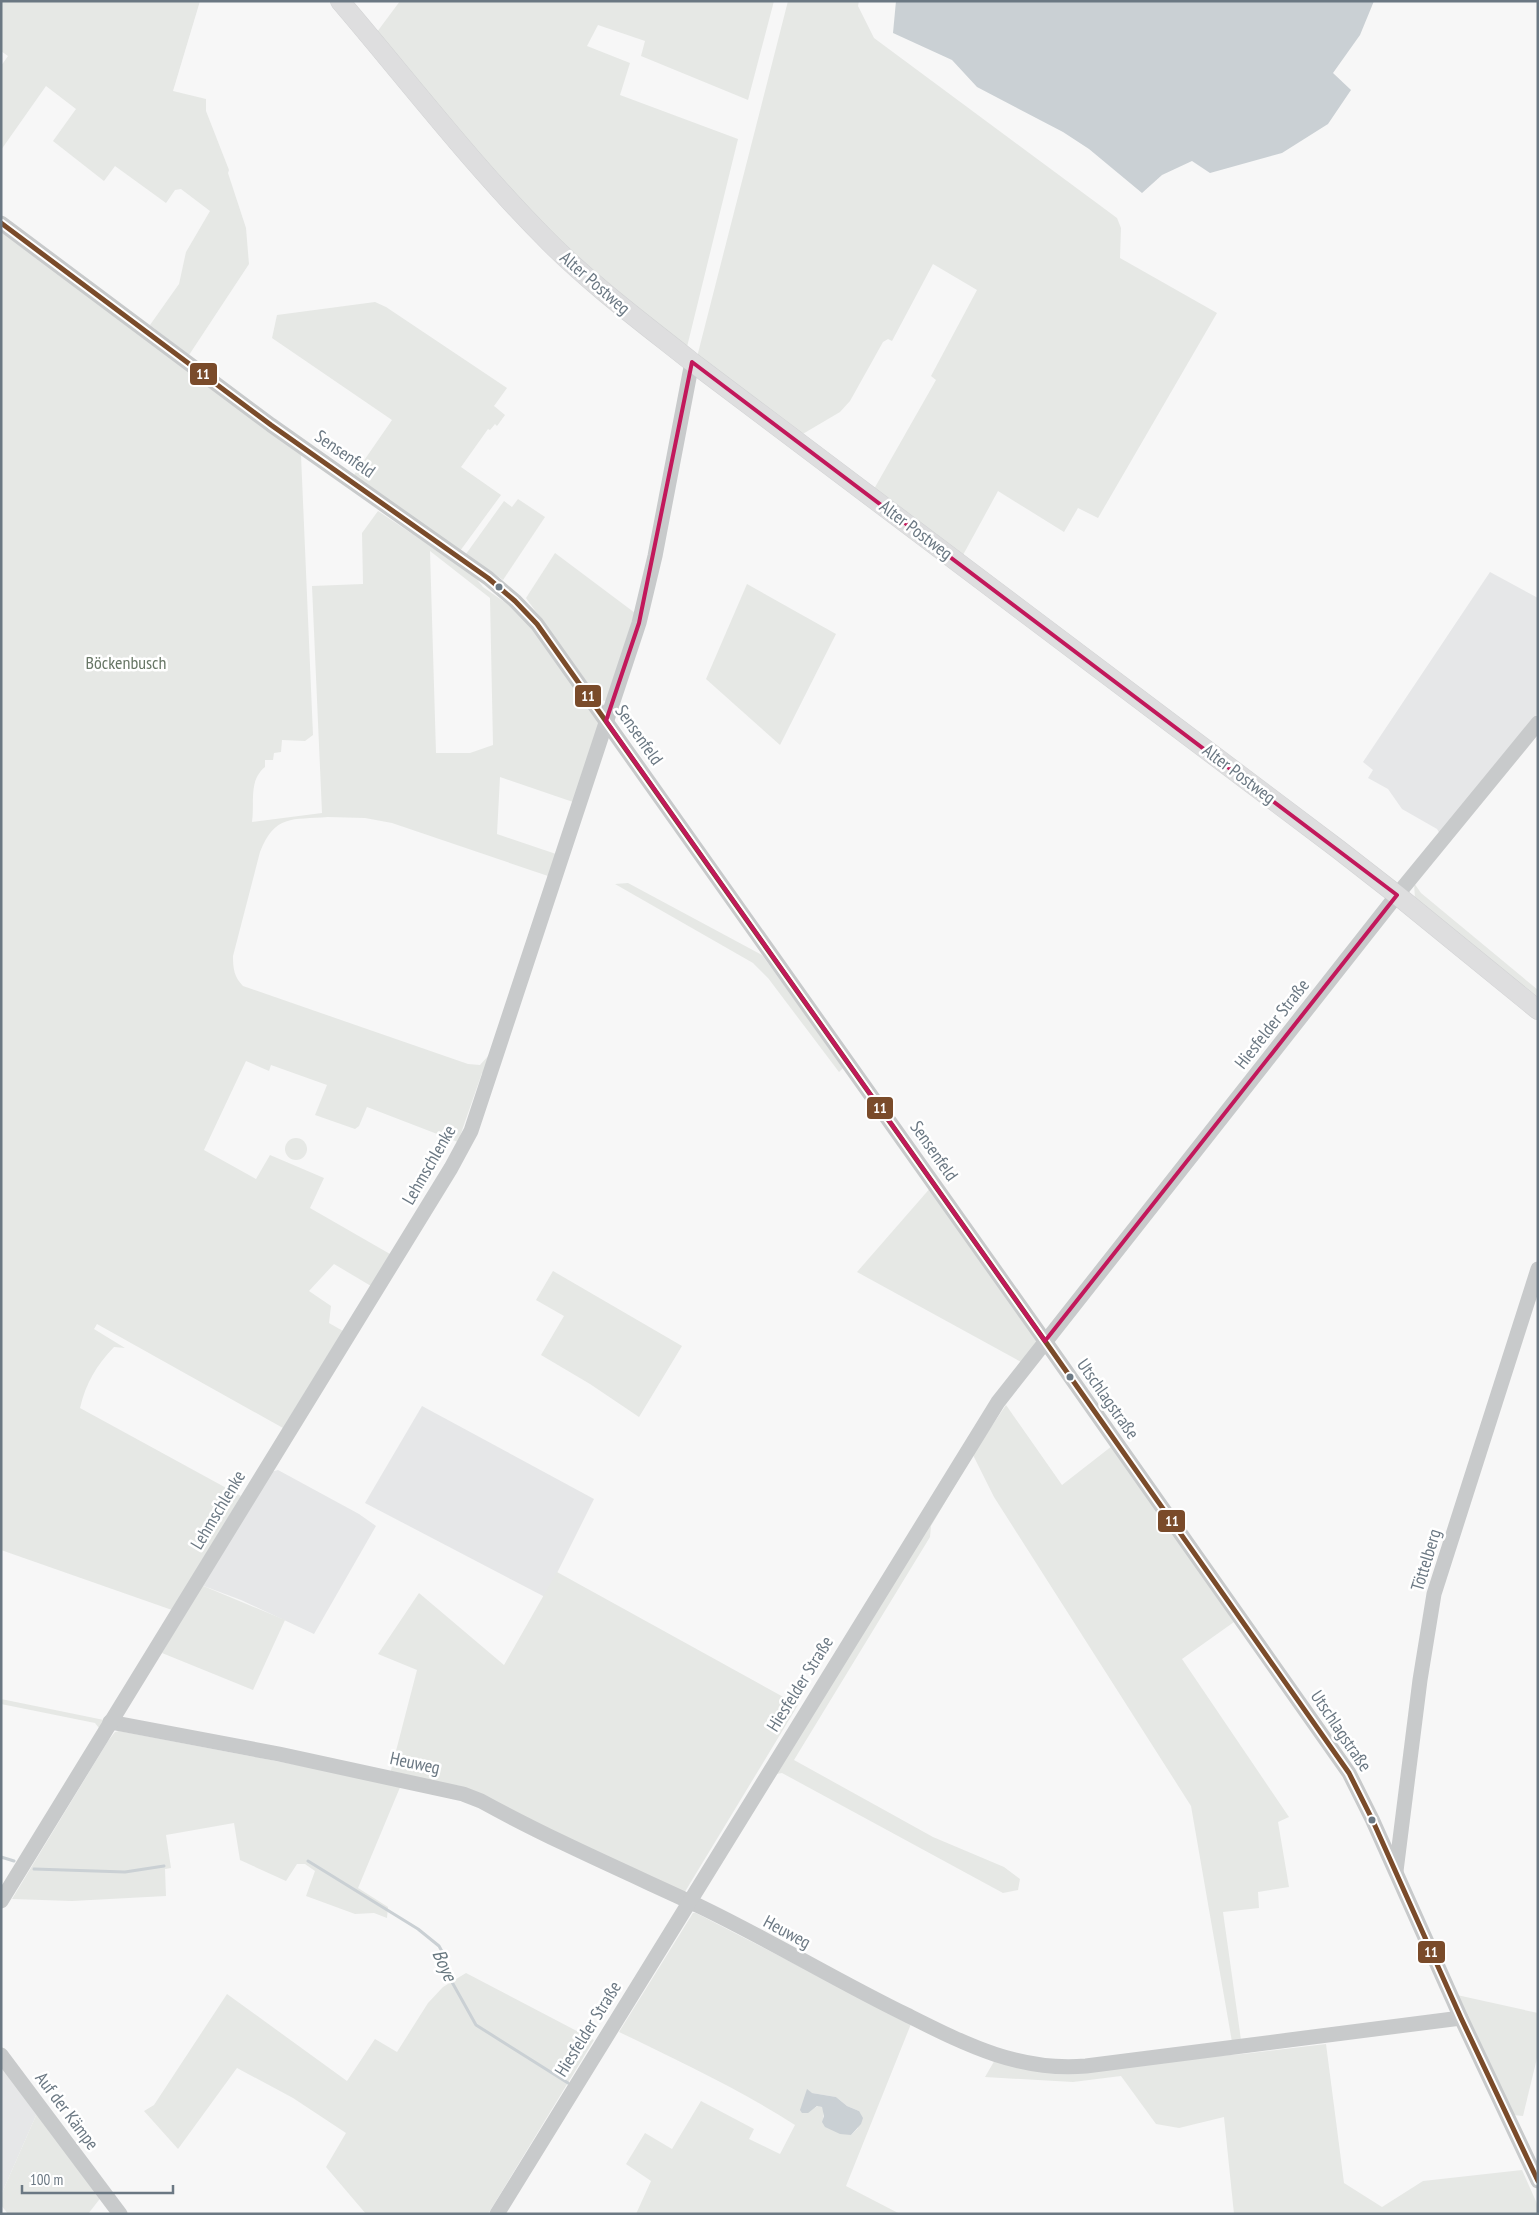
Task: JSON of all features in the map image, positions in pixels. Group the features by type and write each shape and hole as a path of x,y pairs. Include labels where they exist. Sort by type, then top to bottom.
{"main road":[{"name":"Alter Postweg","path":"340,1 453,136 522,214 589,279 692,362 1397,895 1538,1010"}],"street":[{"name":"Sensenfeld","path":"1,223 292,440 497,585 537,624 1045,1341"},
{"name":"Lehmschlenke","path":"1,1902 413,1230 471,1131 639,623 655,556 692,362"},
{"name":"Hiesfelder Straße","path":"497,2214 998,1402 1397,895 1538,723"},
{"name":"Töttelberg","path":"1396,1872 1420,1680 1434,1594 1538,1269"},
{"name":"Utschlagstraße","path":"1045,1341 1349,1773 1538,2181"},
{"name":"Heuweg","path":"110,1722 288,1756 455,1792 481,1801 546,1836 688,1902 939,2031 991,2054 1036,2065 1060,2068 1086,2066 1461,2018"},
{"name":"Auf der Kämpe","path":"1,2055 120,2214"}],"highlighted area":[{"path":"692,362 1338,849 1397,895 1045,1341 606,721 639,623"}],"shaded area":[{"path":"896,1 1374,1 1360,35 1333,73 1351,90 1328,124 1282,153 1210,173 1192,161 1162,175 1142,193 1089,149 1063,132 977,87 952,60 893,33"},
{"path":"1490,572 1538,598 1538,713 1440,834 1437,829 1402,809 1388,789 1368,778 1373,770 1363,762"},
{"path":"422,1406 594,1499 545,1597 365,1503"},
{"path":"278,1470 359,1514 376,1526 314,1634 241,1600 201,1585 271,1472"},
{"path":"1,2062 38,2111 1,2195"},
{"path":"807,2089 812,2093 836,2097 847,2106 859,2111 863,2118 861,2124 851,2135 840,2134 825,2127 822,2122 824,2116 822,2107 817,2106 808,2113 802,2113 800,2110"}],"green space":[{"path":"1,1 200,1 173,91 206,99 206,111 229,170 228,173 246,228 249,264 189,355 150,325 179,284 186,252 210,211 181,189 175,190 166,203 115,166 104,181 53,141 76,109 46,86 1,150 1,66 8,56 1,51"},
{"path":"400,1 774,1 748,100 641,56 645,41 598,25 587,46 630,63 620,95 738,139 687,347 624,298 557,237 495,171 377,32"},
{"path":"788,1 859,1 858,6 874,38 1117,218 1121,228 1120,258 1217,313 1098,518 1078,508 1064,532 998,491 963,555 874,489 936,380 931,376 977,290 933,264 892,341 888,339 883,342 850,401 840,412 801,435 697,357"},
{"name":"Böckenbusch","path":"1,231 301,455 313,735 305,741 282,740 281,752 274,753 273,760 265,760 265,767 254,785 252,822 322,813 312,586 363,584 362,533 378,511 459,565 475,577 483,587 519,612 548,646 600,723 598,738 567,835 562,837 573,802 500,777 497,834 556,854 549,888 487,1075 482,1073 458,1142 367,1107 359,1126 355,1129 315,1115 327,1085 271,1065 269,1071 246,1061 204,1150 256,1179 270,1155 324,1178 310,1208 390,1254 371,1286 334,1264 309,1291 331,1306 329,1323 343,1331 283,1428 97,1324 94,1329 125,1348 114,1347 102,1361 92,1375 80,1408 241,1496 172,1610 1,1550","holes":["430,551 490,598 493,745 470,753 436,753","328,817 365,818 392,823 548,876 489,1055 480,1065 468,1064 243,986 236,976 233,956 260,852 266,840 272,831 286,821"]},
{"path":"375,302 386,307 507,388 494,406 505,415 497,426 495,424 490,430 488,429 461,467 501,495 460,551 354,475 392,420 272,338 277,315"},
{"path":"518,499 545,517 503,580 466,554 504,501 512,507"},
{"path":"555,553 635,613 606,701 600,700 526,598"},
{"path":"747,584 836,634 780,745 706,679"},
{"path":"628,883 762,955 844,1067 839,1072 768,978 753,963 615,884"},
{"path":"1414,883 1421,893 1538,990 1538,1003 1415,899"},
{"path":"296,1138 304,1141 307,1149 304,1157 296,1160 288,1157 285,1149 288,1141"},
{"path":"932,1186 1042,1338 1023,1363 857,1272"},
{"path":"553,1271 682,1346 639,1417 590,1384 541,1355 564,1316 536,1300"},
{"path":"1006,1405 1062,1485 1112,1446 1234,1622 1182,1659 1289,1817 1278,1822 1289,1887 1258,1892 1259,1908 1223,1912 1241,2040 1232,2042 1191,1806 994,1497 973,1455 931,1526 930,1537 794,1760 933,1837 1004,1867 1020,1879 1018,1890 1003,1893 782,1773 771,1775 973,1454"},
{"path":"557,1572 798,1705 683,1895 520,1817 460,1786 390,1774 417,1670 378,1654 419,1593 504,1665"},
{"path":"201,1585 285,1620 253,1690 162,1653"},
{"path":"1,1699 104,1720 99,1728 95,1723 1,1704"},
{"path":"119,1731 401,1785 358,1888 388,1907 387,1918 374,1913 355,1914 306,1896 315,1871 305,1864 297,1864 286,1881 240,1860 234,1823 166,1835 171,1868 165,1869 166,1896 72,1901 12,1899 108,1741 115,1732"},
{"path":"693,1913 911,2024 846,2186 900,2214 636,2214 651,2181 626,2164 645,2133 672,2149 701,2101 754,2129 749,2139 780,2154 795,2125 731,2087 619,2032","holes":["812,2093 836,2097 847,2106 859,2111 858,2128 851,2135 823,2119 824,2112 822,2107 818,2106 811,2110"]},
{"path":"466,1973 594,2040 488,2214 366,2214 326,2167 346,2133 293,2098 237,2068 178,2149 144,2111 154,2105 227,1994 347,2081 375,2039 397,2052 428,2003 443,1987"},
{"path":"1457,1995 1538,2013 1538,2054 1523,2116 1513,2115"},
{"path":"1326,2044 1344,2183 1382,2207 1423,2181 1522,2170 1538,2206 1538,2214 1234,2214 1224,2117 1179,2128 1156,2124 1121,2076 1073,2082 985,2077 996,2058 1036,2069 1243,2054"},
{"path":"38,2111 102,2196 88,2214 8,2214 1,2205 1,2195"}],"waterway":[{"name":"Boye","path":"1,1857 14,1861"},
{"name":"Boye","path":"308,1861 418,1929 439,1946 444,1955 443,1966 476,2025 568,2083"},
{"name":"Boye","path":"34,1869 125,1872 164,1866"}],"transit line":[{"name":"11","path":"1,223 271,425 488,578 515,601 537,624 1349,1773 1372,1819 1461,2018 1538,2181"}]}
